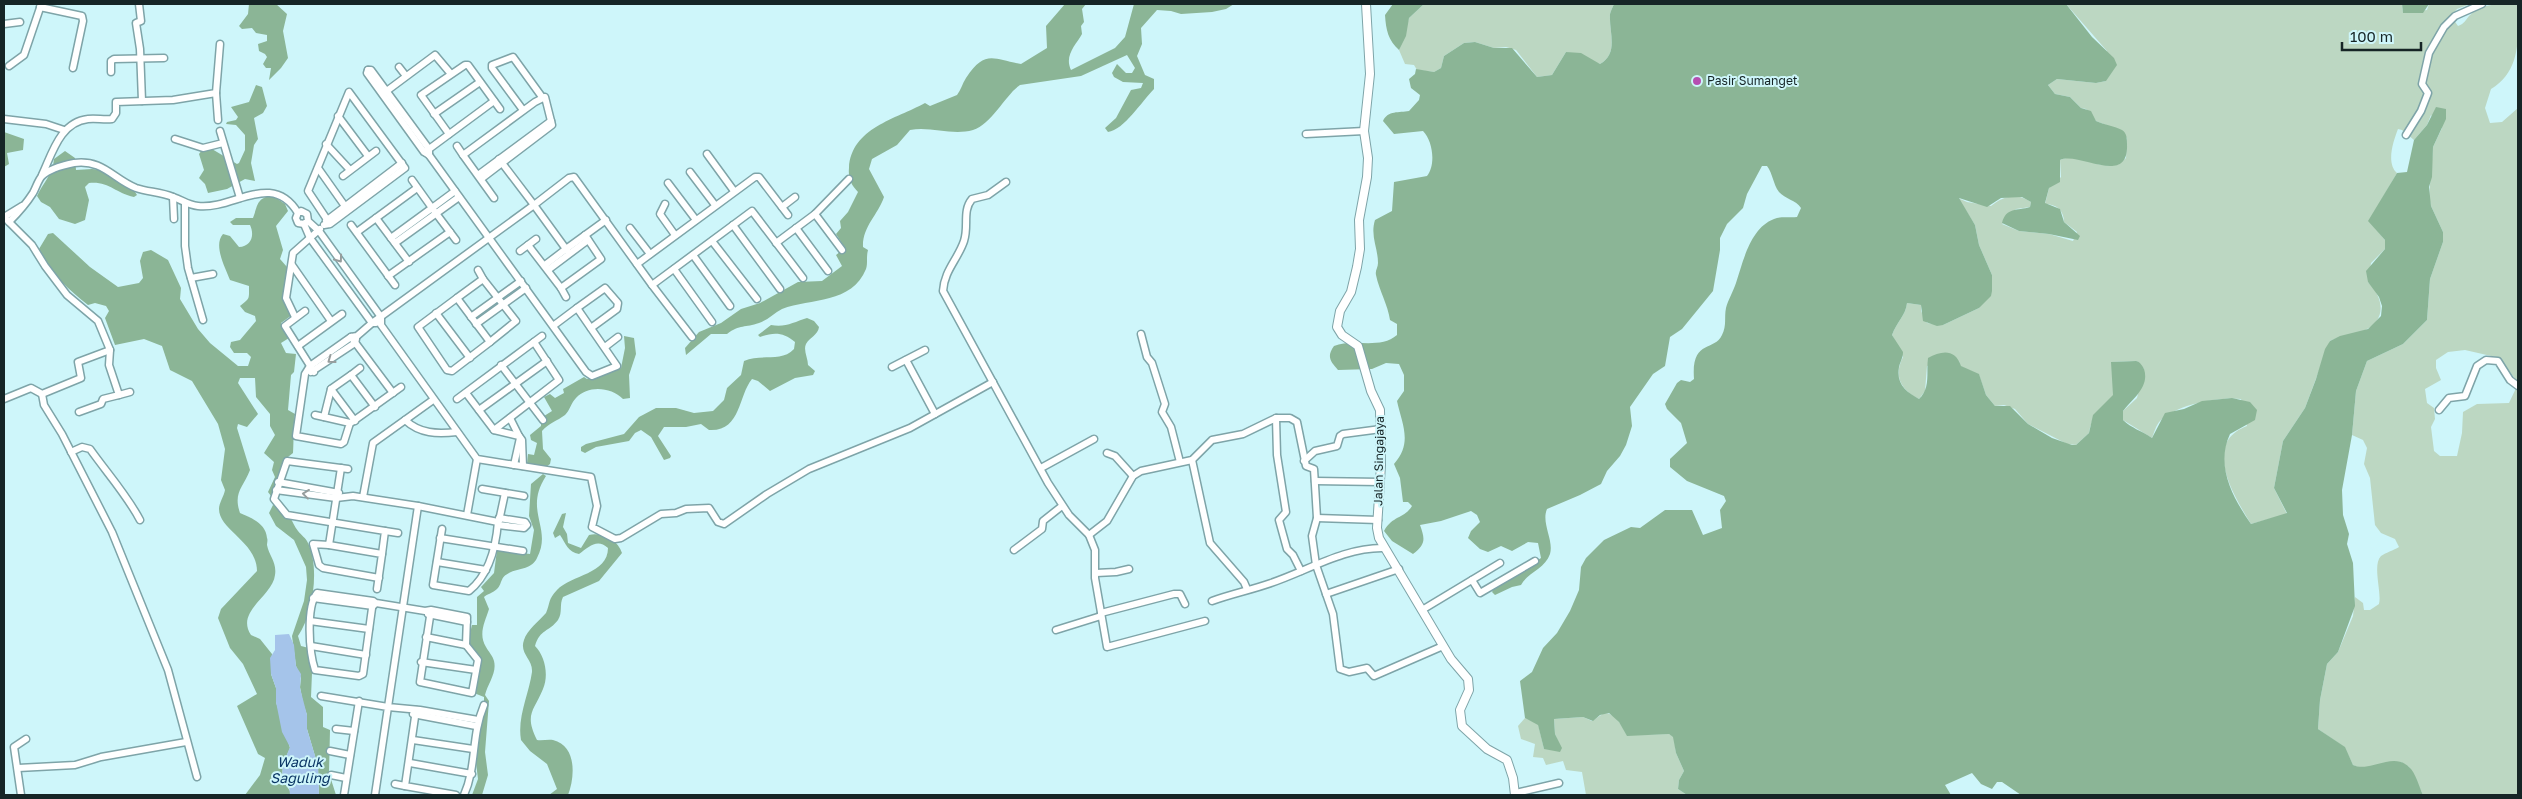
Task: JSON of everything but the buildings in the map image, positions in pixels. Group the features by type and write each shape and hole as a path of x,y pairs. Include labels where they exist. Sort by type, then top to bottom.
{"street":[{"path":"138,4 141,21 136,23 142,101"},
{"name":"Jalan Singajaya","path":"1366,4 1370,74 1364,131 1368,158 1367,177 1359,220 1360,249 1351,292 1340,311 1337,327 1342,335 1358,346 1371,391 1380,410 1382,429 1377,532 1384,548 1399,569 1443,646 1451,659 1462,670 1469,683 1469,690 1460,710 1462,726 1487,749 1507,760 1516,794"},
{"path":"2406,135 2421,112 2428,93 2422,84 2426,62 2434,41 2455,16 2482,4"},
{"path":"9,66 24,55 40,6 80,15 83,18 73,68"},
{"path":"4,24 20,22"},
{"path":"218,120 216,93 220,44"},
{"path":"452,74 435,55 385,92 590,376 617,366 577,308"},
{"path":"479,177 552,125 545,99 513,57 492,65 492,68 523,110"},
{"path":"111,72 111,61 114,59 164,58"},
{"path":"449,134 422,98 422,94 467,64 500,109"},
{"path":"399,66 406,76"},
{"path":"434,114 480,82"},
{"path":"296,317 286,298 293,252 346,208 405,168 349,92 326,144 308,193 327,223"},
{"path":"119,395 109,365 110,350 102,326 84,307 67,295 44,266 32,245 9,217 26,204 42,177 64,130 88,119 112,119 116,113 116,102 173,100 216,93"},
{"path":"463,155 542,97"},
{"path":"427,152 494,102"},
{"path":"338,116 368,156"},
{"path":"4,119 46,124 64,130"},
{"path":"220,131 240,198"},
{"path":"1306,134 1364,131"},
{"path":"175,139 203,148 223,143"},
{"path":"326,144 350,170"},
{"path":"457,146 494,198"},
{"path":"343,176 376,151"},
{"path":"708,154 734,191"},
{"path":"501,161 568,251"},
{"path":"42,177 50,171 68,165 87,163 104,167 136,188 173,197 186,203 203,206 257,193 282,195 292,202 298,213 301,211 307,214 306,223 310,238 372,322 381,325"},
{"path":"318,168 346,208"},
{"path":"690,172 716,205"},
{"path":"637,264 734,191 757,176 788,215"},
{"path":"400,387 352,422 342,444 295,436 305,374 354,339 372,322 490,238 569,178 574,177 692,337"},
{"path":"776,243 815,214 849,179"},
{"path":"412,180 456,240"},
{"path":"1006,182 992,193 974,198 968,203 965,238 947,272 943,291 955,316 1062,506 1089,535 1094,550 1101,614 1108,648 1205,621"},
{"path":"668,183 696,220"},
{"path":"357,232 417,188"},
{"path":"393,240 457,194"},
{"path":"173,197 174,219"},
{"path":"782,207 795,197"},
{"path":"186,203 185,246 190,278 203,320"},
{"path":"665,204 660,214 675,235"},
{"path":"652,285 752,211 803,278"},
{"path":"815,214 842,250"},
{"path":"376,218 409,262"},
{"path":"546,268 587,238 606,220"},
{"path":"306,223 319,231 381,317 381,325 476,459 467,515"},
{"path":"351,225 395,285"},
{"path":"733,225 780,289"},
{"path":"630,228 650,254"},
{"path":"796,228 828,271"},
{"path":"388,276 450,232"},
{"path":"561,288 601,259 587,238"},
{"path":"520,251 536,239"},
{"path":"712,241 757,299"},
{"path":"528,245 566,297"},
{"path":"693,255 730,306"},
{"path":"292,265 331,322"},
{"path":"674,269 712,322"},
{"path":"478,270 516,323 452,371 447,370 418,327 483,279"},
{"path":"190,278 213,274"},
{"path":"471,316 521,281"},
{"path":"476,324 526,288"},
{"path":"553,326 605,288 618,303 617,309 591,328"},
{"path":"457,298 490,342"},
{"path":"306,311 285,326 312,369"},
{"path":"436,313 470,358"},
{"path":"298,346 342,314"},
{"path":"1141,334 1147,357 1152,363 1165,404 1162,412 1171,427 1180,462"},
{"path":"457,399 542,336"},
{"path":"605,347 618,337"},
{"path":"354,339 393,393"},
{"path":"494,430 558,381 534,342"},
{"path":"42,394 81,378 78,362 110,350"},
{"path":"892,368 925,350"},
{"path":"906,360 936,414"},
{"path":"2439,410 2449,398 2464,396 2477,366 2486,360 2498,361 2510,380 2518,386"},
{"path":"480,410 546,361"},
{"path":"501,365 543,420"},
{"path":"324,417 331,390 360,368"},
{"path":"351,375 375,407"},
{"path":"476,459 592,478 597,506 592,527 615,538 619,538 661,514 676,513 686,509 709,508 723,524 809,469 895,434 936,414 993,382"},
{"path":"4,399 31,388 42,394"},
{"path":"331,390 352,422"},
{"path":"79,412 101,404 103,399 130,392"},
{"path":"466,392 494,430 520,437"},
{"path":"42,394 44,405 71,452 112,532 168,670 197,777"},
{"path":"363,497 373,443 433,400"},
{"path":"315,415 352,422"},
{"path":"510,418 524,444 523,466"},
{"path":"1276,418 1276,448 1286,512 1279,520 1287,549 1293,555 1301,571"},
{"path":"1089,535 1107,521 1133,476 1147,468 1192,460 1212,440 1244,434 1276,418 1290,418 1297,422 1306,466 1313,468 1317,518 1312,532 1316,565 1333,614 1340,669 1343,671 1368,668 1372,676 1378,675 1443,646"},
{"path":"405,420 413,427 426,432 457,432"},
{"path":"1304,461 1314,451 1337,446 1340,436 1343,434 1382,429"},
{"path":"514,465 520,437"},
{"path":"1041,468 1094,439"},
{"path":"71,452 82,447 90,450 123,496 132,504 140,520"},
{"path":"1107,453 1115,456 1133,476"},
{"path":"1192,460 1210,543 1244,582 1247,589"},
{"path":"329,545 333,522 337,495 345,469 286,462 274,499 285,514 333,522 385,531 398,533"},
{"path":"1315,481 1380,482"},
{"path":"278,482 337,495"},
{"path":"482,489 524,496"},
{"path":"276,490 363,497 498,522"},
{"path":"442,529 432,583 435,586 469,591 486,570 495,548 498,522 505,493"},
{"path":"375,795 418,506"},
{"path":"1014,550 1042,529 1043,521 1062,506"},
{"path":"1317,518 1378,520"},
{"path":"377,589 385,531"},
{"path":"440,538 523,551"},
{"path":"379,578 320,567 313,544 382,554"},
{"path":"1212,601 1268,584 1316,565 1361,551 1384,548"},
{"path":"1472,580 1480,594 1535,561"},
{"path":"437,562 486,570"},
{"path":"1422,610 1500,563"},
{"path":"1096,573 1129,569"},
{"path":"1326,594 1399,569"},
{"path":"1056,630 1101,614 1174,594 1180,594 1185,604"},
{"path":"374,603 361,676 314,668 310,621 313,598 374,603 466,616 466,645"},
{"path":"426,637 466,645 477,658 472,693 422,684 419,681 429,612"},
{"path":"310,621 369,629"},
{"path":"311,646 366,655"},
{"path":"421,662 476,670"},
{"path":"321,696 359,701 477,723"},
{"path":"344,795 359,701"},
{"path":"464,795 472,774 472,749 477,723 484,705"},
{"path":"406,786 416,712"},
{"path":"336,729 354,731"},
{"path":"22,795 14,747 26,739"},
{"path":"413,740 472,749"},
{"path":"18,768 75,764 101,757 186,742"},
{"path":"330,751 350,754"},
{"path":"410,763 472,774"},
{"path":"331,775 346,778"},
{"path":"1516,794 1559,783"},
{"path":"395,784 456,795"}],"green space":[{"path":"249,4 276,4 287,14 283,31 288,58 269,80 271,68 266,68 263,64 267,57 259,51 258,44 267,41 267,35 256,33 252,28 242,29 239,26 248,14"},
{"path":"1065,4 1086,4 1082,9 1084,22 1081,26 1082,34 1070,55 1069,65 1071,70 1115,48 1125,37 1134,4 1234,4 1226,9 1212,12 1181,14 1157,10 1141,28 1142,44 1137,56 1145,75 1154,79 1154,89 1126,121 1114,130 1108,132 1105,128 1116,118 1131,90 1141,88 1143,83 1123,82 1114,77 1112,73 1117,64 1126,73 1132,73 1135,68 1127,55 1081,76 1020,85 986,122 973,130 957,132 926,129 910,130 897,145 872,159 869,169 884,197 865,233 863,247 868,250 867,264 860,280 841,294 830,298 782,309 762,322 739,327 727,334 711,334 686,355 685,348 699,332 721,323 741,309 760,303 798,282 822,281 842,266 836,255 845,248 836,234 841,228 840,221 848,212 858,192 850,181 849,168 852,154 858,143 866,134 889,120 925,103 930,106 957,95 973,69 984,60 990,58 1021,64 1047,48 1046,26"},
{"path":"1393,4 1424,4 1409,18 1406,36 1399,50 1390,38 1386,25 1385,15"},
{"path":"1424,4 1614,4 1610,15 1611,48 1606,59 1600,64 1566,52 1552,75 1537,77 1516,50 1506,47 1494,48 1475,42 1464,43 1444,56 1441,68 1434,72 1417,70 1414,65 1405,64 1399,50 1409,18"},
{"path":"1614,4 2066,4 2092,37 2114,58 2117,65 2106,81 2096,83 2057,79 2048,85 2055,94 2070,97 2081,108 2091,111 2096,121 2124,131 2127,140 2125,157 2120,164 2112,166 2079,160 2060,160 2060,182 2049,188 2045,203 2060,209 2064,222 2080,236 2078,240 2049,234 2019,231 2002,223 2009,212 2030,207 2031,202 2022,197 2001,198 1987,207 1959,198 1975,225 1979,245 1992,275 1991,296 1979,308 1937,326 1923,321 1921,305 1907,303 1905,311 1892,335 1903,352 1898,373 1899,378 1903,387 1919,399 1927,385 1928,358 1943,353 1951,354 1955,356 1961,366 1979,374 1986,395 1995,406 2010,406 2028,424 2052,438 2072,445 2076,445 2089,433 2093,415 2113,395 2111,362 2137,361 2144,369 2145,381 2139,392 2123,411 2123,420 2152,438 2165,413 2184,409 2202,401 2232,398 2250,402 2257,410 2255,420 2230,434 2224,458 2225,470 2232,493 2251,524 2287,513 2274,488 2283,441 2305,408 2325,349 2330,341 2340,336 2368,329 2381,316 2382,306 2379,297 2368,282 2366,271 2385,249 2385,240 2368,221 2397,173 2407,172 2414,140 2427,125 2436,107 2446,109 2446,119 2433,147 2432,177 2429,187 2431,206 2443,232 2443,242 2430,279 2427,320 2403,344 2367,361 2356,391 2352,435 2342,490 2343,515 2349,534 2347,544 2353,563 2355,606 2338,652 2327,664 2320,700 2318,729 2345,747 2353,765 2360,767 2389,761 2403,763 2414,773 2423,795 2021,795 2002,782 1997,782 1992,789 1981,784 1972,773 1945,785 1951,795 1687,795 1678,789 1679,780 1684,771 1676,753 1673,737 1669,734 1627,736 1619,722 1609,713 1600,715 1593,721 1583,717 1554,719 1555,734 1562,748 1560,752 1544,749 1538,725 1525,718 1520,681 1532,672 1543,648 1557,633 1570,611 1579,590 1581,567 1586,558 1604,540 1631,527 1640,528 1665,510 1692,510 1703,535 1722,528 1720,510 1726,501 1724,496 1687,481 1670,467 1670,459 1687,443 1681,423 1667,409 1665,404 1677,383 1681,380 1690,382 1694,379 1694,366 1699,352 1714,343 1722,335 1727,305 1753,238 1766,223 1774,219 1797,217 1801,208 1779,192 1771,172 1767,166 1762,166 1747,194 1743,208 1727,224 1720,238 1720,250 1713,291 1682,329 1670,337 1665,366 1653,374 1630,407 1632,426 1620,456 1607,471 1601,484 1547,509 1545,520 1551,549 1548,559 1521,585 1495,595 1492,592 1495,587 1541,558 1538,543 1528,542 1512,551 1501,546 1488,552 1480,549 1468,538 1471,531 1480,522 1477,515 1471,511 1441,521 1420,525 1423,541 1413,554 1392,541 1384,531 1391,522 1406,513 1412,506 1408,502 1403,502 1400,478 1394,464 1400,456 1405,441 1405,433 1397,401 1404,391 1404,375 1399,364 1386,363 1372,369 1338,370 1332,362 1330,353 1334,346 1341,344 1383,342 1397,335 1397,324 1390,320 1376,275 1378,263 1374,226 1375,220 1392,211 1394,182 1427,176 1432,166 1431,147 1423,131 1394,134 1383,121 1388,115 1409,111 1419,100 1420,95 1411,88 1409,79 1415,74 1416,69 1434,72 1441,68 1444,56 1464,43 1475,42 1494,48 1512,48 1537,77 1552,75 1566,52 1581,53 1600,64 1606,59 1611,48 1610,15"},
{"path":"2066,4 2402,4 2403,13 2427,10 2429,4 2470,4 2457,9 2451,16 2458,26 2480,8 2492,5 2518,4 2518,40 2513,62 2501,81 2491,89 2485,108 2490,123 2502,122 2518,108 2518,383 2500,358 2465,350 2448,352 2436,360 2436,368 2441,380 2425,389 2427,403 2434,408 2435,419 2431,427 2434,451 2440,456 2457,456 2462,433 2463,412 2477,404 2509,403 2518,384 2518,795 2423,795 2409,767 2401,762 2362,769 2353,765 2344,747 2318,729 2320,700 2327,664 2338,652 2353,616 2355,597 2363,603 2364,610 2370,610 2379,604 2378,560 2381,556 2399,547 2395,539 2381,533 2375,525 2370,478 2364,464 2367,448 2363,440 2352,435 2356,391 2367,361 2403,344 2427,320 2430,279 2443,242 2443,232 2429,197 2433,147 2442,128 2431,115 2427,125 2414,140 2398,129 2391,158 2397,173 2369,221 2385,240 2385,249 2371,263 2368,282 2378,296 2381,310 2379,316 2369,328 2330,341 2305,408 2283,441 2274,488 2287,514 2251,524 2230,485 2225,471 2224,457 2226,445 2233,434 2247,426 2241,399 2210,400 2176,410 2160,421 2152,438 2123,420 2123,411 2137,398 2144,369 2137,361 2112,362 2114,395 2095,417 2089,433 2076,445 2067,444 2028,424 2015,409 2004,405 1995,406 1986,395 1979,375 1960,366 1959,361 1927,366 1925,391 1919,399 1903,387 1900,382 1899,370 1903,357 1892,335 1905,311 1907,303 1921,305 1921,311 1927,323 1943,325 1979,308 1992,275 1979,245 1975,225 1958,198 1967,202 1991,206 2010,196 2021,197 2031,202 2030,207 2016,209 2002,224 2019,231 2049,234 2073,241 2077,232 2064,222 2063,214 2059,208 2045,204 2049,188 2061,177 2060,160 2076,158 2101,165 2110,165 2126,158 2127,138 2111,127 2096,121 2086,109 2081,108 2070,97 2055,94 2048,85 2057,79 2096,83 2106,81 2107,51"},
{"path":"2402,4 2429,4 2423,13 2403,13"},
{"path":"256,85 262,87 267,106 263,113 254,118 258,139 254,145 251,163 255,181 245,179 227,189 208,193 205,184 199,178 204,170 199,154 202,150 212,149 237,164 239,163 245,150 245,135 236,125 226,124 236,120 238,117 231,107 249,102"},
{"path":"4,132 24,139 23,150 7,153 9,164 4,167"},
{"path":"65,151 75,158 76,170 92,169 111,174 130,186 137,195 134,197 107,185 89,183 85,187 89,200 85,220 75,224 59,219 50,207 41,202 37,196 50,174 54,159"},
{"path":"272,195 285,204 288,211 276,226 283,250 280,259 287,267 283,300 292,315 281,323 289,338 281,343 286,353 296,354 294,372 291,375 288,410 295,414 293,453 283,461 271,496 268,492 275,477 272,470 274,462 264,453 275,435 270,426 270,414 256,397 255,378 240,378 238,383 258,414 247,427 238,424 237,428 250,470 238,495 238,506 240,513 264,528 268,549 275,566 273,583 251,611 247,626 251,635 260,639 272,654 271,674 276,688 276,702 290,748 283,764 282,779 290,791 290,795 245,795 260,775 265,758 258,754 237,706 257,694 243,664 230,648 218,618 221,609 257,571 251,552 221,517 219,507 225,490 221,480 225,449 218,424 192,381 170,370 162,346 144,339 115,345 105,318 109,311 106,306 95,303 88,305 54,273 39,249 48,234 53,233 90,267 118,287 139,283 143,278 140,261 143,252 151,250 168,260 181,288 180,299 198,329 210,343 238,366 248,366 251,357 247,353 234,353 230,347 231,342 240,340 256,321 255,316 245,312 240,306 248,298 249,286 230,280 221,256 219,244 223,234 230,236 239,247 246,245 252,237 250,225 233,225 230,222 236,218 253,218 260,201"},
{"path":"807,318 814,321 819,327 805,346 808,365 815,371 813,375 795,378 770,391 758,381 752,379 747,386 733,419 719,429 709,430 701,424 686,427 664,427 658,436 671,456 664,460 651,437 641,430 635,433 629,441 596,447 585,453 581,451 581,447 586,444 624,434 639,417 656,408 676,408 694,413 713,411 724,400 727,388 741,375 744,361 783,356 794,349 795,342 786,336 770,334 760,337 758,335 771,325 785,325"},
{"path":"624,336 634,338 636,354 629,375 630,398 623,399 612,392 600,389 593,389 581,394 574,400 565,415 542,431 543,449 551,459 550,464 546,467 527,464 528,454 534,455 537,443 531,440 530,435 541,426 541,418 552,411 544,397 550,394 555,398 564,393 563,389 584,377 587,379 621,368 625,348"},
{"path":"543,474 546,476 537,499 542,537 537,558 529,566 507,574 494,592 484,597 489,609 482,633 486,647 495,665 485,695 489,701 485,752 488,775 482,795 472,795 478,779 475,755 484,702 484,697 474,693 480,659 467,645 472,625 477,625 477,597 484,591 481,587 494,573 497,550 530,554 534,530 529,516 531,484"},
{"path":"273,505 283,509 289,515 298,531 307,541 312,553 314,578 311,603 308,616 298,636 301,646 313,649 311,697 323,707 323,727 330,730 329,773 336,795 319,795 318,766 307,729 307,715 303,703 300,687 301,678 296,666 292,636 304,601 307,580 306,567 294,540 276,526 269,513"},
{"path":"566,513 563,527 567,534 568,543 581,548 589,535 594,534 609,538 617,544 622,553 599,581 563,597 558,620 539,636 535,646 544,660 546,678 532,713 531,724 533,731 537,740 553,740 561,743 570,755 573,771 568,795 549,795 557,789 547,764 530,751 521,740 522,714 532,672 532,667 523,649 524,640 530,629 546,613 554,593 563,585 596,569 606,557 608,548 597,544 590,546 579,554 570,549 560,535 555,538 553,533 562,514"},
{"path":"1604,713 1612,715 1621,724 1627,735 1669,734 1674,737 1676,753 1684,771 1679,780 1678,789 1687,795 1586,795 1582,772 1566,770 1563,761 1546,765 1543,758 1533,757 1535,744 1521,739 1518,726 1525,718 1538,724 1544,749 1561,748 1555,734 1554,719 1583,717 1592,721"}],"water":[{"name":"Waduk Saguling","path":"289,634 294,645 296,666 301,674 300,688 307,715 307,729 318,766 319,795 290,795 289,786 282,779 283,764 290,747 282,732 276,702 276,688 271,674 270,658 275,650 275,635"}],"place":[{"name":"Pasir Sumanget","path":"1697,81"}]}
